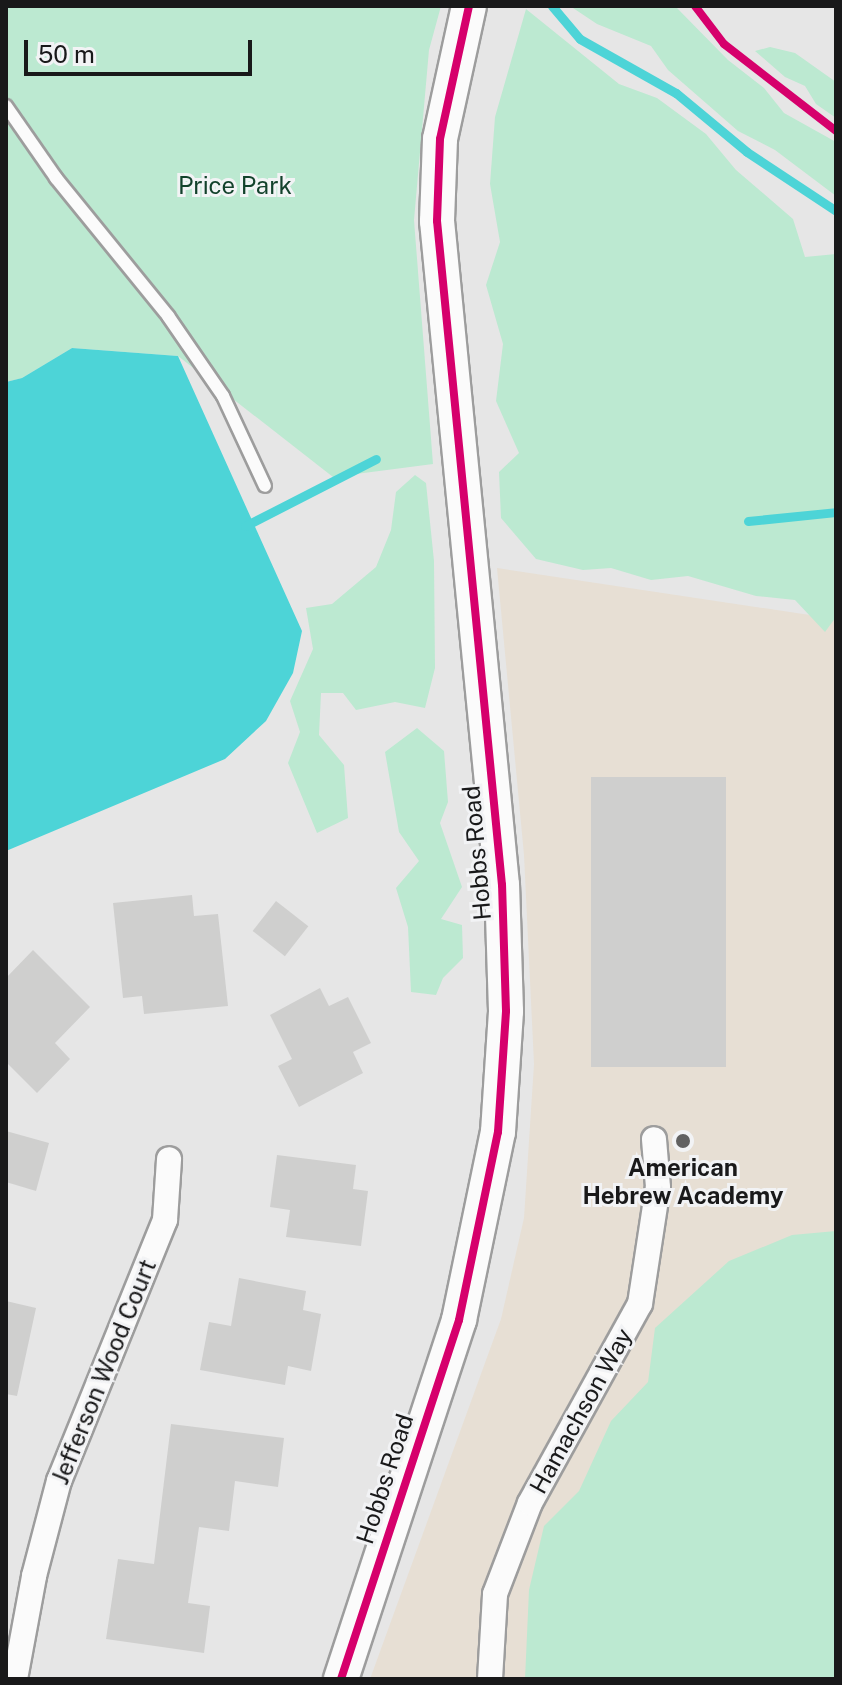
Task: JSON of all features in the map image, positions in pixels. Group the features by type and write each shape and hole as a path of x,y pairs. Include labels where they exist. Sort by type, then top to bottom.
{"street":[{"name":"Hobbs Road","path":"341,1679 459,1320 498,1132 506,1011 502,885 437,221 440,139 469,6"},
{"name":"Hamachson Way","path":"490,1679 495,1594 530,1503 640,1304 658,1187 654,1139"},
{"name":"Jefferson Wood Court","path":"15,1679 59,1481 165,1220 169,1159"}],"lane":[{"path":"6,106 56,178 176,328 223,396 265,486"}],"shaded area":[{"name":"American Hebrew Academy","path":"497,568 836,619 836,1679 370,1679 501,1319 524,1218 534,1064 524,855"}],"green space":[{"name":"Price Park","path":"6,6 441,6 429,50 414,220 433,464 333,477 178,356 72,348 22,378 6,382"},
{"path":"570,6 675,6 728,60 764,88 784,113 836,142 836,196 775,150 738,131 668,70 651,46 597,24"},
{"path":"526,9 619,84 657,98 706,134 736,170 793,219 805,257 836,254 836,617 825,632 795,600 756,596 688,576 651,580 611,568 583,570 536,559 501,518 499,472 519,453 496,401 503,344 486,285 500,242 490,184 495,117"},
{"path":"770,47 795,53 836,82 836,118 816,104 805,86 785,77 755,51"},
{"path":"415,475 426,483 434,561 435,668 425,708 395,702 356,710 343,693 321,693 319,735 344,765 348,818 317,833 288,763 300,732 290,701 313,649 306,608 332,604 376,567 391,530 396,492"},
{"path":"417,728 444,751 448,802 440,823 462,887 441,919 462,925 463,958 443,978 436,995 411,992 408,927 396,888 419,861 399,832 385,752"},
{"path":"836,1231 836,1679 525,1679 529,1590 544,1526 579,1491 611,1421 648,1382 655,1328 729,1261 792,1235"}],"water":[{"path":"72,348 178,356 302,631 293,673 266,721 225,759 6,851 6,382 22,378"}],"building":[{"path":"591,777 726,777 726,1067 591,1067"},
{"path":"192,895 194,916 218,914 228,1006 144,1014 142,996 123,998 113,903"},
{"path":"276,901 308,926 285,956 253,931"},
{"path":"33,950 90,1007 55,1043 70,1059 37,1093 6,1062 6,978"},
{"path":"320,988 329,1006 348,997 371,1043 353,1052 363,1073 299,1107 278,1066 292,1059 270,1015"},
{"path":"6,1131 49,1143 36,1191 6,1182"},
{"path":"277,1155 356,1165 353,1189 368,1191 361,1246 286,1237 290,1210 270,1207"},
{"path":"239,1278 306,1291 303,1310 321,1314 311,1371 288,1366 285,1385 200,1370 209,1322 231,1326"},
{"path":"6,1301 36,1308 17,1396 6,1394"},
{"path":"171,1424 284,1438 278,1487 235,1481 229,1531 199,1527 188,1603 210,1606 204,1653 106,1639 118,1559 154,1564"}],"waterway":[{"path":"552,6 580,39 676,93 747,152 836,211"},
{"path":"245,526 376,459"},
{"path":"748,521 836,512"}],"cycle path":[{"path":"341,1679 459,1320 498,1132 506,1011 502,885 437,221 440,139 469,6"},
{"path":"695,6 724,44 836,131"}],"place":[{"name":"American Hebrew Academy","path":"683,1141"}]}
